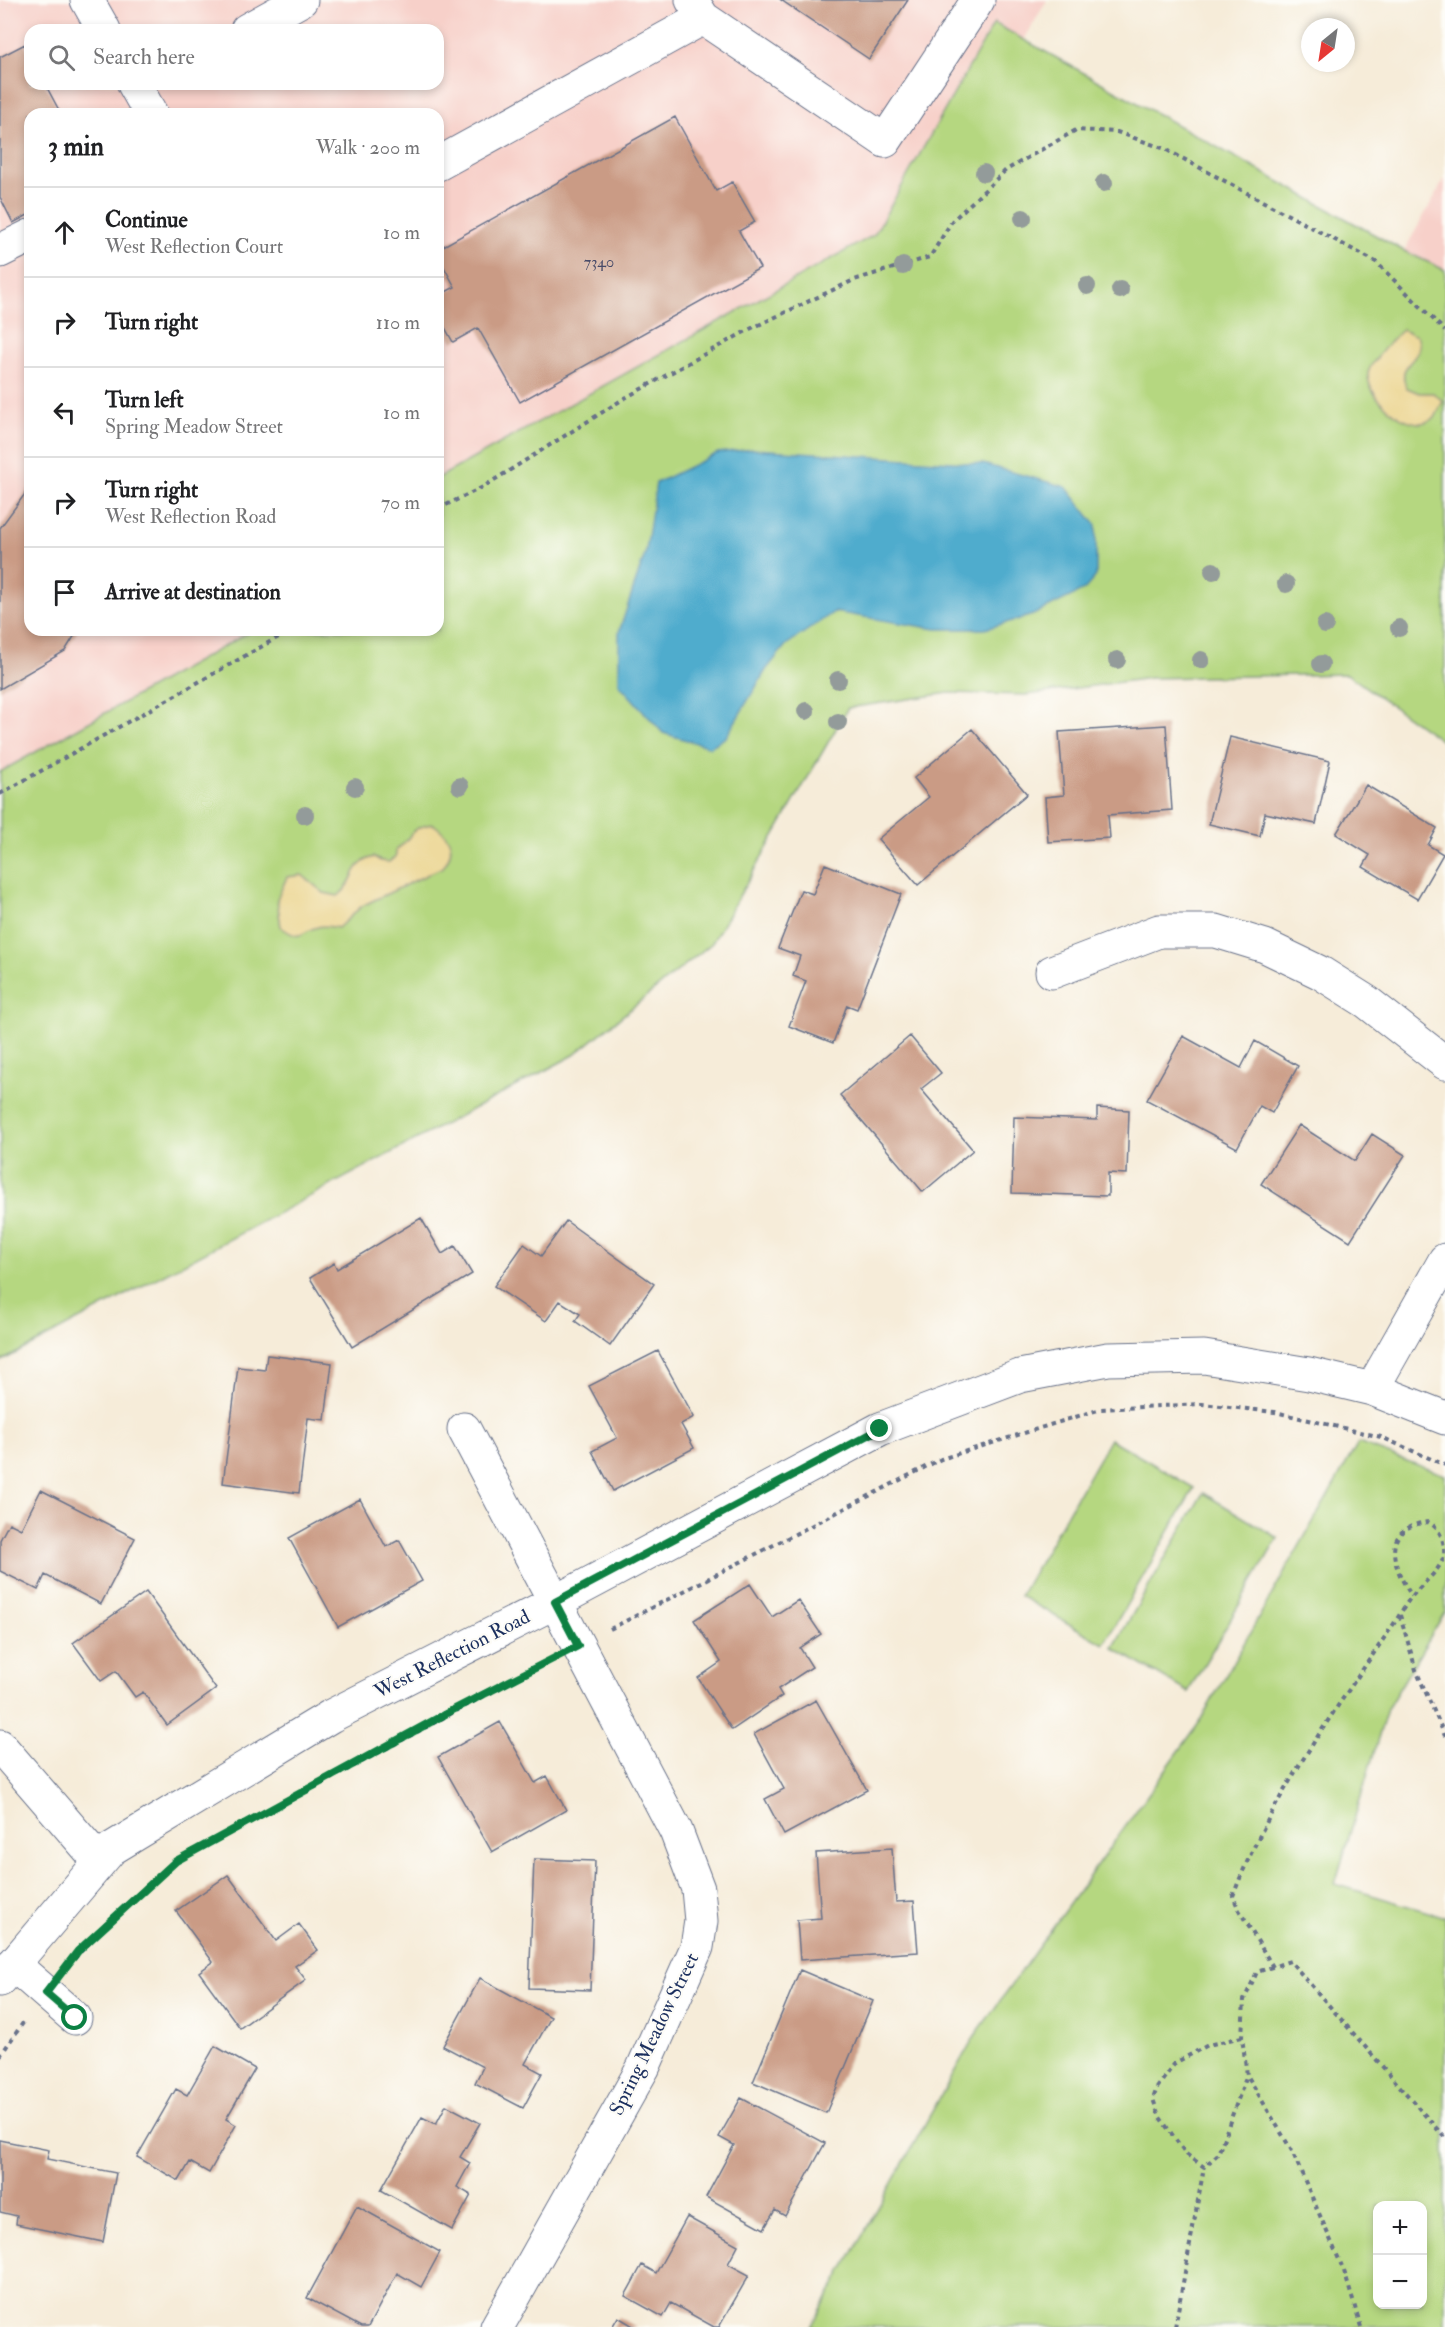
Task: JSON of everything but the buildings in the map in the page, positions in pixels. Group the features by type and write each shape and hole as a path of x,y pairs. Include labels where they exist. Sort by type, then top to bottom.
{"street":[{"path":"87,0 101,24"},
{"path":"258,24 301,0"},
{"path":"444,160 698,9 885,141 978,0"},
{"path":"0,251 24,239"},
{"path":"1052,972 1159,931 1216,932 1265,946 1321,973 1367,1002 1445,1063"},
{"path":"1372,1389 1445,1260"},
{"name":"West Reflection Road","path":"7,1972 111,1850 331,1716 555,1602 880,1429 1020,1376 1108,1359 1204,1357 1309,1374 1372,1389 1445,1418"},
{"name":"Spring Meadow Street","path":"464,1429 676,1831 698,1889 701,1921 697,1947 643,2068 497,2327"},
{"path":"0,1746 100,1862"},
{"path":"7,1972 46,1993 75,2018"}],"path":[{"path":"444,507 483,487 625,398 750,329 854,280 930,257 952,221 1006,170 1076,130 1118,132 1164,150 1376,262 1445,331"},
{"path":"0,794 280,636"},
{"path":"0,2056 7,2043 78,1951 176,1861 451,1711 942,1459 1101,1409 1202,1404 1275,1412 1381,1437 1445,1465"},
{"path":"1273,1967 1233,1896 1249,1854 1319,1737 1412,1596 1441,1563 1445,1553 1444,1539 1438,1527 1428,1522 1406,1527 1397,1536 1394,1566 1412,1596"},
{"path":"1400,1615 1416,1670 1445,1736"},
{"path":"1361,2327 1344,2271 1292,2151 1247,2075 1242,2037 1244,2000 1257,1972 1290,1961 1445,2138"},
{"path":"1204,2167 1186,2154 1159,2116 1153,2099 1157,2088 1175,2063 1208,2045 1242,2037"},
{"path":"1175,2327 1204,2167 1218,2154 1247,2075"}],"shaded area":[{"path":"0,0 1047,0 1024,40 994,23 874,235 444,475 444,108 24,108 24,636 242,636 0,772"},
{"path":"1445,178 1445,270 1404,251"}],"green space":[{"path":"994,23 1404,251 1445,270 1445,743 1347,674 1150,678 1027,695 949,693 848,708 712,943 574,1055 0,1362 0,772 242,636 444,636 444,475 874,235"},
{"path":"1110,1439 1194,1488 1104,1644 1020,1596"},
{"path":"1358,1443 1445,1475 1445,1612 1387,1709 1335,1884 1445,1917 1445,2327 811,2327 974,2037 1197,1726"},
{"path":"1203,1493 1278,1538 1188,1692 1113,1648"}],"sand":[{"path":"1402,330 1417,336 1419,345 1418,351 1404,372 1407,388 1419,393 1433,393 1443,401 1435,418 1422,423 1401,417 1385,406 1372,390 1369,381 1369,369"},
{"path":"433,824 444,833 450,843 450,854 443,867 362,906 338,928 320,926 298,936 281,927 277,899 287,877 302,875 324,893 338,896 344,891 360,864 374,857 389,862 396,856 396,850 415,830"}],"water":[{"path":"753,449 983,464 1066,487 1096,525 1096,576 1084,590 1033,615 985,629 936,629 834,612 786,645 766,670 726,737 710,747 663,733 619,684 619,632 646,551 656,483 718,453"}],"route":[{"path":"75,2018 46,1993 78,1951 176,1861 451,1711 578,1646 555,1602 880,1429"}]}
